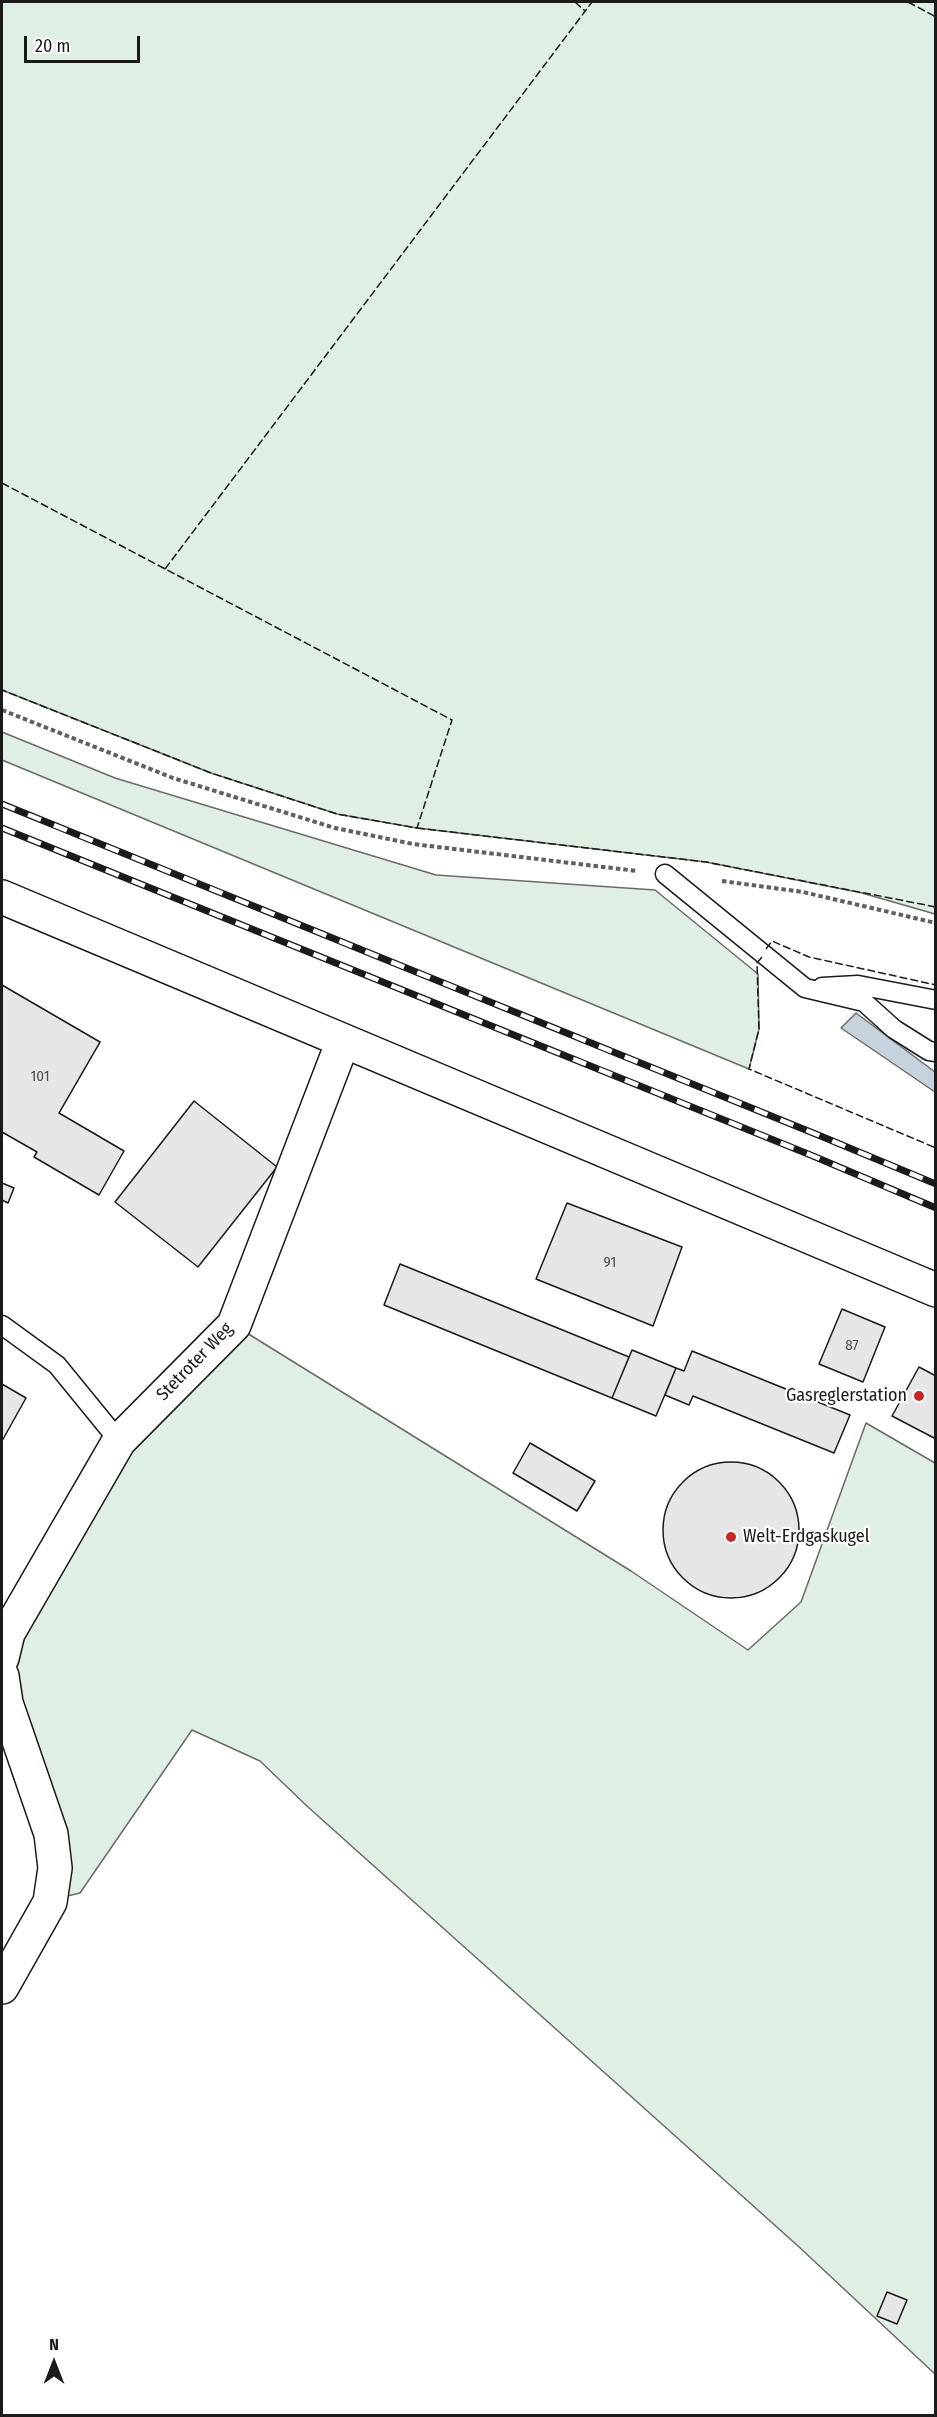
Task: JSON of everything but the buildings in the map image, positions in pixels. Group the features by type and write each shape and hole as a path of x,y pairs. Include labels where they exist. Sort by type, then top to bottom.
{"street":[{"path":"2,897 936,1290"},
{"name":"Stetroter Weg","path":"2,1658 8,1633 119,1441 234,1325 343,1041"},
{"path":"2,1676 6,1703 51,1834 55,1868 50,1902 2,1987"}],"lane":[{"path":"665,874 805,988 864,1002 894,1029 929,1051 936,1052"},
{"path":"805,988 858,984 936,1000"},
{"path":"2,1325 57,1365 119,1441"}],"path":[{"path":"2,710 173,778 335,828 414,844 803,892 936,923"}],"green space":[{"path":"2,2 935,2 935,914 862,893 706,862 417,828 337,814 211,773 2,690"},
{"path":"2,732 115,778 436,875 655,890 758,974 759,1029 749,1069 2,760"},
{"path":"234,1325 631,1571 748,1650 801,1602 866,1423 935,1463 935,2374 798,2246 308,1807 260,1761 192,1730 80,1893 63,1897 10,1663 119,1441"}],"shaded area":[{"path":"856,1013 935,1072 935,1092 841,1028"}],"railway":[{"path":"2,804 936,1184"},
{"path":"2,828 813,1156 936,1208"}],"fence":[{"path":"575,2 585,11"},
{"path":"165,569 592,2"},
{"path":"908,2 936,17"},
{"path":"2,483 452,720 417,828 337,814 211,773 2,690"},
{"path":"417,828 706,862 936,907"},
{"path":"766,949 772,941 809,957 936,985"},
{"path":"762,957 757,963 759,1029 749,1069 936,1148"}],"place":[{"name":"Gasreglerstation","path":"919,1396"},
{"name":"Welt-Erdgaskugel","path":"731,1537"}]}
